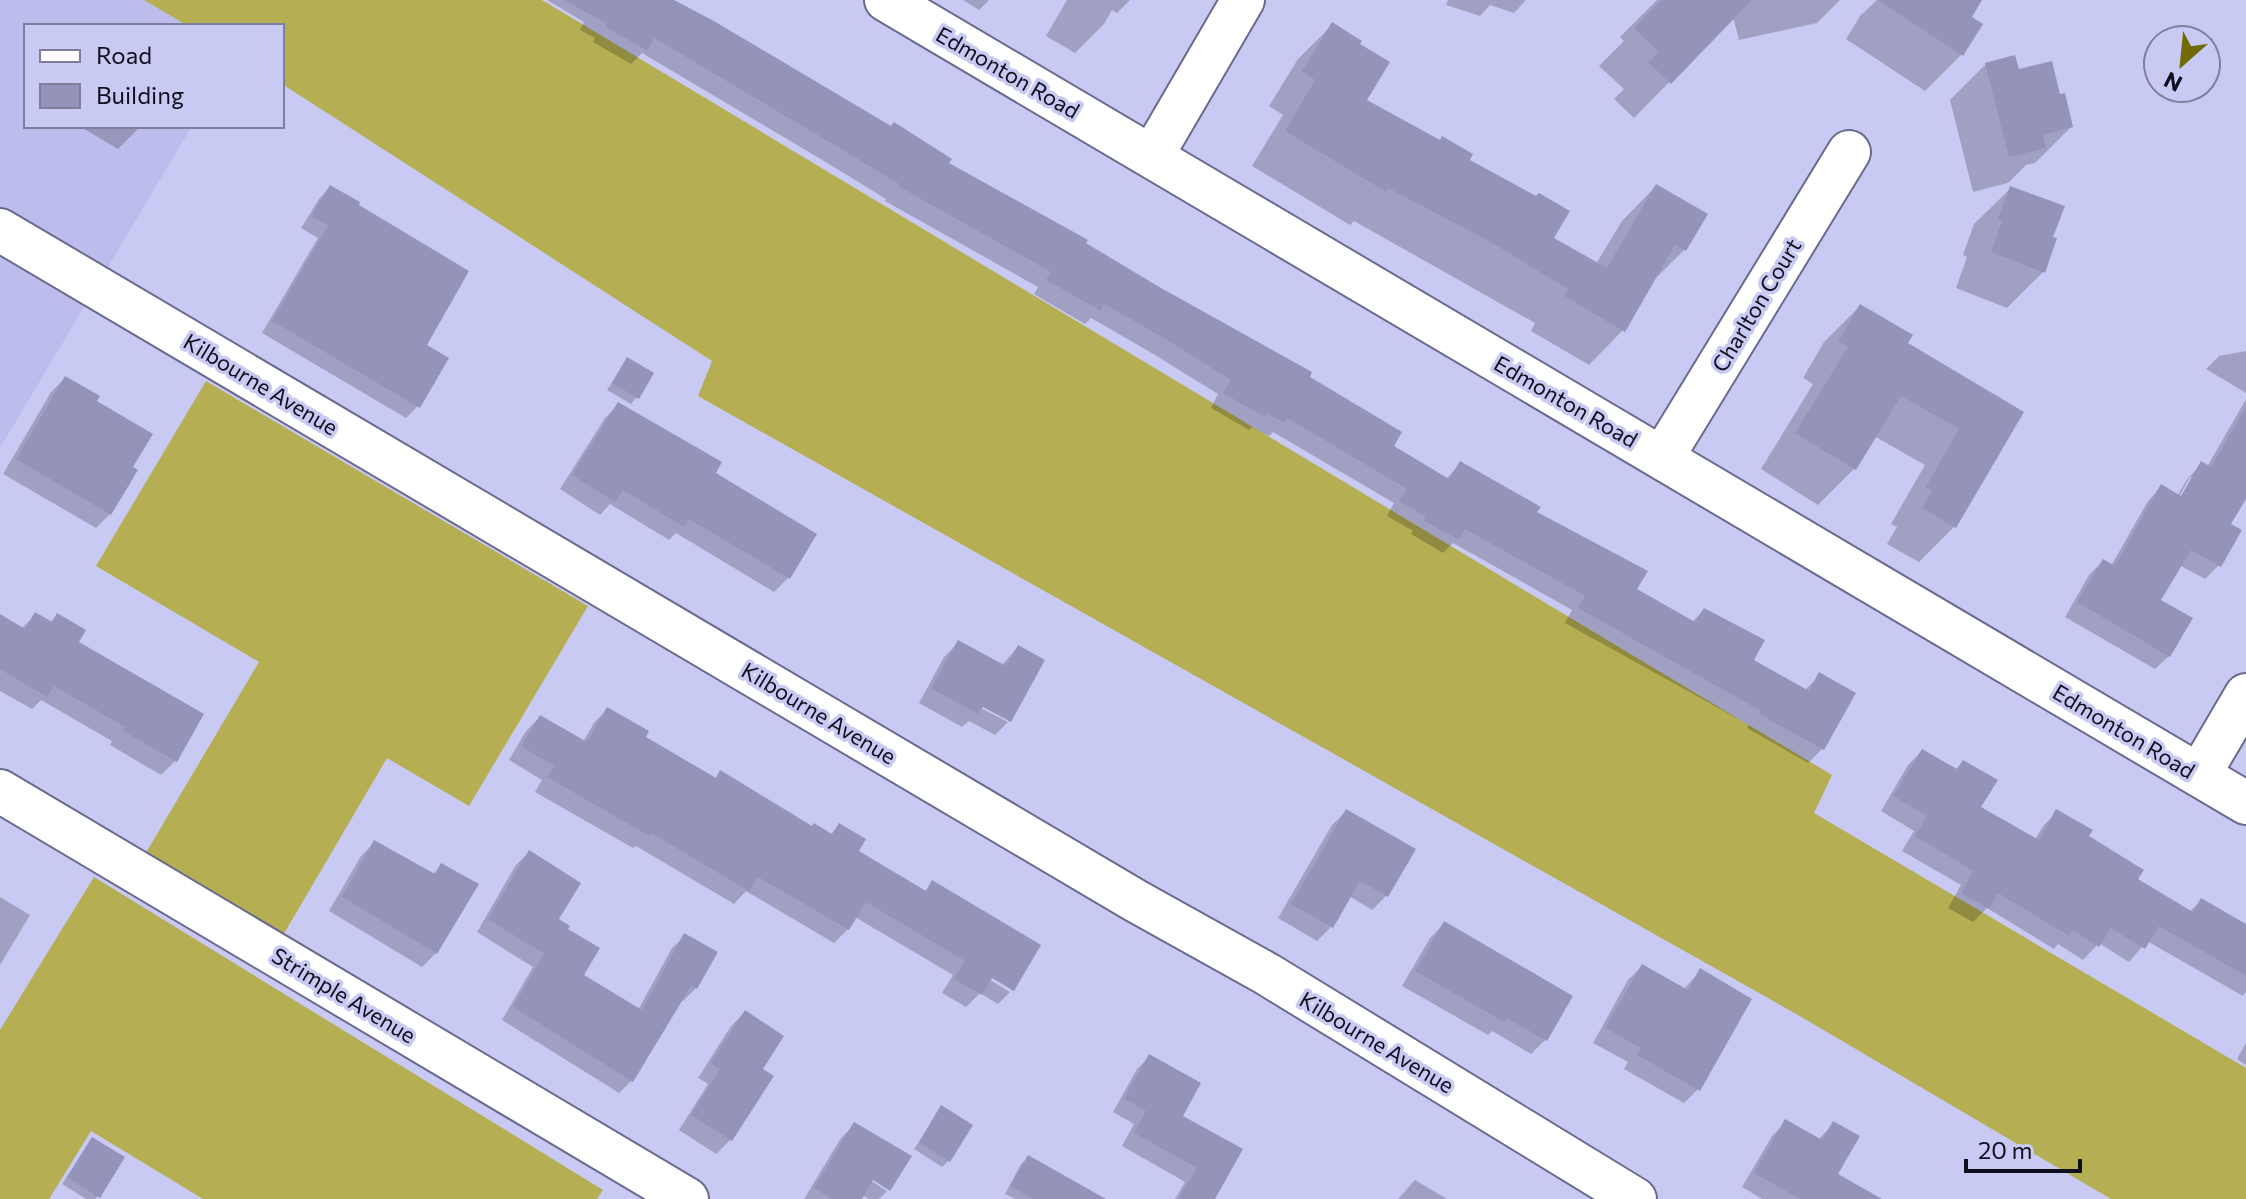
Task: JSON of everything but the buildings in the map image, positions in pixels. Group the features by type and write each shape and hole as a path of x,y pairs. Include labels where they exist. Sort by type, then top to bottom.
{"street":[{"name":"Edmonton Road","path":"886,0 2246,803"},
{"path":"1152,156 1243,0"},
{"name":"Charlton Court","path":"1662,458 1849,152"},
{"name":"Kilbourne Avenue","path":"0,230 1136,901 1267,974 1635,1199"},
{"path":"2199,775 2246,695"},
{"name":"Strimple Avenue","path":"0,791 687,1199"}],"shaded area":[{"path":"0,0 144,0 185,24 24,24 24,128 191,128 0,448"},
{"path":"144,0 542,0 1832,775 1814,813 2246,1068 2246,1199 2111,1199 1798,1015 698,396 712,361 284,85 284,24 185,24"},
{"path":"206,381 588,606 469,806 387,758 282,937 144,856 259,662 96,566"},
{"path":"94,877 603,1190 597,1199 203,1199 91,1131 49,1199 0,1199 0,1030"}]}
